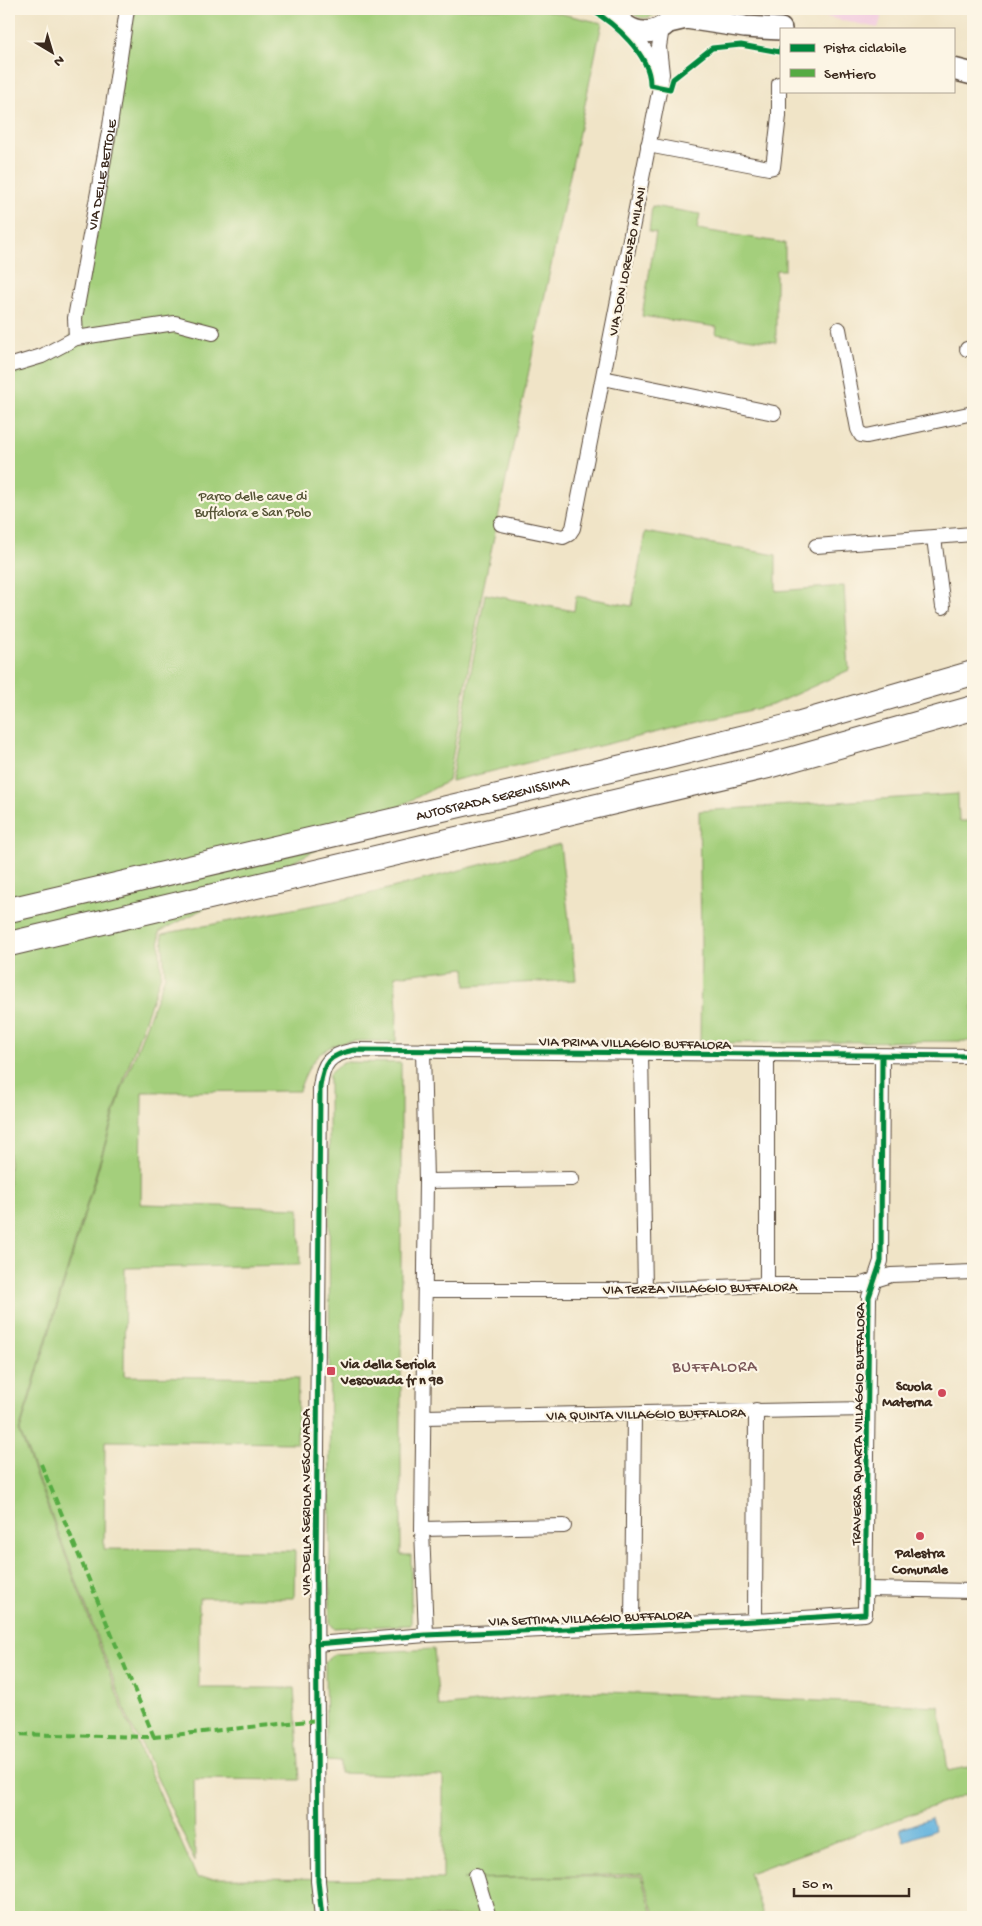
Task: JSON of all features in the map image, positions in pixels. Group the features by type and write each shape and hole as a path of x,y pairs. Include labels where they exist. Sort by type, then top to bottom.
{"highway":[{"name":"AUTOSTRADA SERENISSIMA","path":"9,910 644,762 790,726 973,673"},
{"path":"9,944 768,766 973,708"}],"main road":[{"path":"712,9 748,18 777,29"},
{"path":"613,10 622,22 631,29 646,32 669,20 686,18 745,27 777,29"},
{"path":"954,69 973,74"}],"street":[{"name":"VIA DELLE BETTOLE","path":"76,338 76,318 108,135 127,9"},
{"name":"VIA DON LORENZO MILANI","path":"501,524 563,537 572,532 662,74 659,47 669,20"},
{"path":"631,29 650,59 660,82"},
{"path":"648,145 769,168 773,167 779,116 779,84"},
{"path":"9,366 42,356 76,338 175,323 213,333"},
{"path":"839,330 858,429 861,435 867,436 973,413"},
{"path":"603,378 774,412"},
{"path":"816,546 973,534"},
{"path":"934,538 943,607"},
{"name":"VIA PRIMA VILLAGGIO BUFFALORA","path":"320,1087 322,1070 329,1059 340,1052 354,1050 973,1056"},
{"path":"423,1050 426,1181 422,1529 426,1635"},
{"path":"640,1053 645,1290"},
{"path":"767,1055 767,1285"},
{"name":"TRAVERSA QUARTA VILLAGGIO BUFFALORA","path":"865,1614 869,1296 880,1260 882,1056"},
{"name":"VIA DELLA SERIOLA VESCOVADA","path":"320,1087 316,1644 318,1881 322,1917"},
{"path":"426,1181 572,1179"},
{"name":"VIA TERZA VILLAGGIO BUFFALORA","path":"425,1290 645,1290 767,1285 859,1285 891,1275 973,1272"},
{"name":"VIA QUINTA VILLAGGIO BUFFALORA","path":"424,1417 868,1409"},
{"path":"755,1621 756,1410"},
{"path":"632,1626 634,1413"},
{"path":"422,1529 564,1526"},
{"path":"866,1589 973,1591"},
{"name":"VIA SETTIMA VILLAGGIO BUFFALORA","path":"316,1644 426,1635 755,1621 865,1614"},
{"path":"476,1875 489,1917"}],"shaded area":[{"path":"788,9 884,9 878,28"}],"green space":[{"name":"Parco delle cave di Buffalora e San Polo","path":"135,9 540,9 602,23 482,594 448,781 159,932 161,975 125,1076 19,1431 126,1718 197,1878 443,1879 443,1776 340,1773 340,1762 326,1761 325,1662 334,1654 434,1649 439,1707 583,1691 939,1706 948,1771 973,1766 973,1792 749,1873 764,1917 656,1917 642,1874 463,1879 641,1876 654,1917 9,1917 9,370 65,348 79,317"},
{"path":"629,9 660,9 653,16 644,18 636,16"},
{"path":"652,206 700,214 697,229 785,243 785,270 776,270 776,342 716,334 717,327 642,316 656,233 649,232"},
{"path":"645,532 776,555 776,591 844,586 849,670 772,705 451,781 485,594 574,611 576,596 632,606"},
{"path":"958,794 959,821 973,821 973,1041 700,1043 699,811"},
{"path":"560,844 576,980 466,986 465,968 395,976 396,1042 348,1042 324,1050 315,1059 306,1073 299,1091 142,1092 141,1204 299,1208 300,1265 125,1268 124,1376 298,1378 297,1443 105,1441 104,1549 295,1551 294,1598 199,1598 199,1688 294,1688 300,1780 194,1779 195,1861 142,1745 131,1726 20,1431 122,1089 165,976 162,934 361,896"},
{"path":"343,1062 401,1063 401,1555 411,1555 411,1625 334,1628 330,1623 329,1074"}],"water":[{"path":"931,1818 935,1830 904,1841 900,1829"}],"marked path":[{"path":"41,1464 154,1737"},
{"path":"9,1734 154,1737 318,1720"}],"cycle path":[{"path":"590,9 620,31 638,51 649,74 650,85 670,89 673,79 712,48 741,45 780,52"},
{"path":"322,1917 318,1881 316,1571 320,1087 325,1066 333,1057 354,1050 973,1056"},
{"path":"316,1644 426,1635 755,1621 865,1614 869,1297 881,1261 882,1056"}],"place":[{"name":"Via della Seriola Vescovada fr n 98","path":"331,1371"},
{"name":"Scuola Materna","path":"942,1393"},
{"name":"Palestra Comunale","path":"920,1536"}],"district":[{"name":"BUFFALORA","path":"715,1365"}]}
